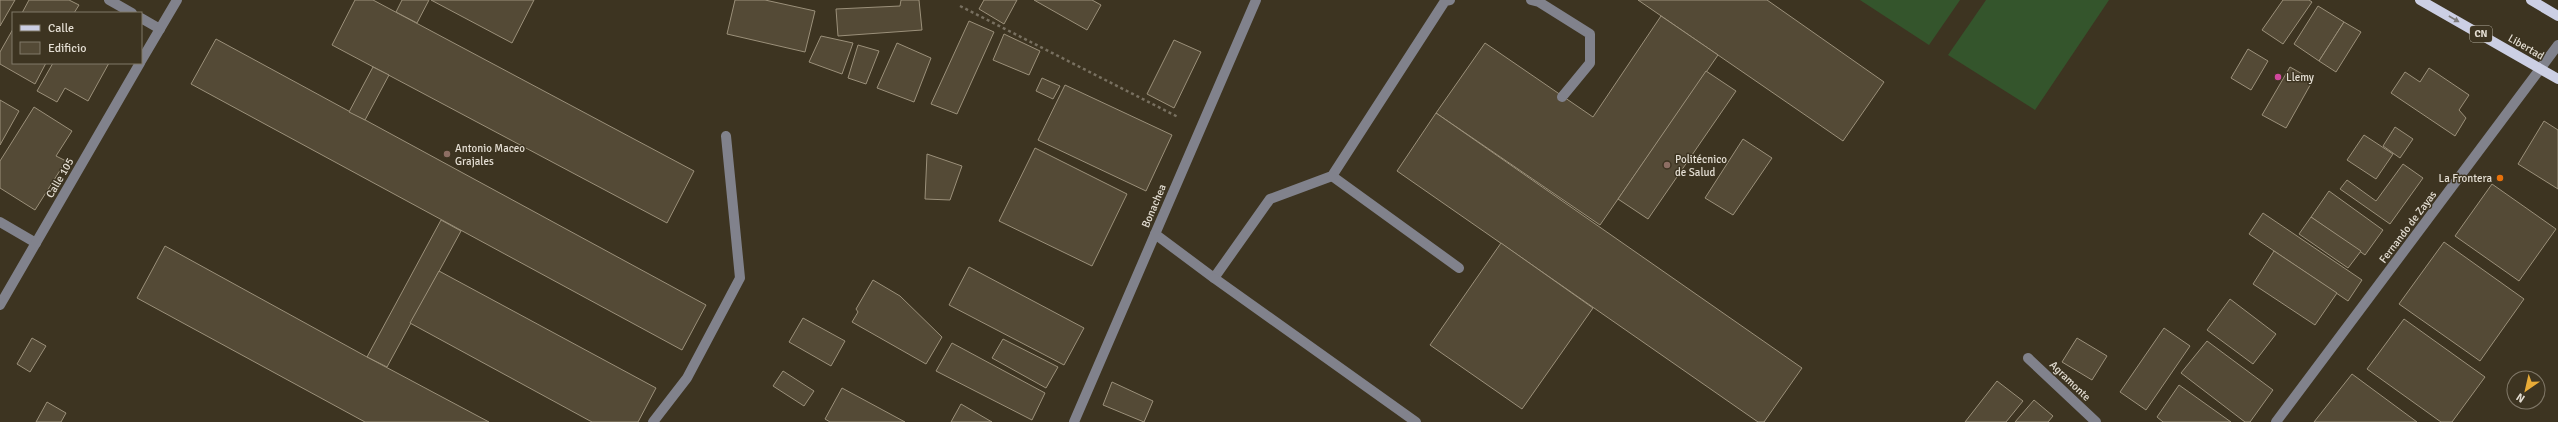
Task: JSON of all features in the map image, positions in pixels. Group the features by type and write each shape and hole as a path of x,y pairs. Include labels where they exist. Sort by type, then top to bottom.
{"main road":[{"name":"Libertad","path":"2420,0 2558,79"},
{"path":"2531,0 2558,16"}],"street":[{"path":"110,0 130,12"},
{"name":"Calle 105","path":"142,60 177,0"},
{"name":"Bonachea","path":"1074,422 1256,0"},
{"path":"1214,278 1270,199 1332,176 1445,1 1450,0"},
{"path":"1531,0 1539,2 1590,34 1590,64 1562,96"},
{"path":"142,19 160,29"},
{"name":"Fernando de Zayas","path":"2276,422 2558,45"},
{"name":"Calle 105","path":"0,305 140,64"},
{"path":"653,422 687,378 740,278 726,136"},
{"path":"1332,176 1460,268"},
{"path":"0,222 36,243"},
{"path":"1155,234 1214,278 1416,422"},
{"name":"Agramonte","path":"2028,358 2096,422"}],"path":[{"path":"960,6 1201,129"}],"green space":[{"path":"1860,0 1960,0 1929,45"},
{"path":"1986,0 2109,0 2035,110 1948,55"}],"building":[{"path":"0,0 15,0 0,26"},
{"path":"29,0 69,0 79,5 75,12 23,12"},
{"path":"355,0 373,0 694,171 667,223 332,45"},
{"path":"402,0 429,0 417,23 396,12"},
{"path":"431,0 534,0 512,43"},
{"path":"735,0 765,0 815,11 805,52 727,34"},
{"path":"901,0 919,0 922,30 838,36 836,9 900,6"},
{"path":"984,0 1017,0 1004,24 979,9"},
{"path":"1034,0 1092,0 1101,5 1087,30"},
{"path":"1638,0 1767,0 1884,82 1843,141"},
{"path":"2283,0 2309,0 2312,2 2283,44 2262,30"},
{"path":"2318,6 2344,22 2319,61 2294,44"},
{"path":"1661,16 1718,55 1600,225 1436,113 1485,43 1593,117"},
{"path":"969,21 994,32 957,114 931,104"},
{"path":"2344,22 2361,32 2336,72 2319,61"},
{"path":"12,31 12,64 45,64 35,84 0,64 0,52"},
{"path":"1004,34 1040,51 1029,75 993,60"},
{"path":"821,36 853,43 842,74 809,62"},
{"path":"216,39 706,305 682,350 191,84"},
{"path":"1174,40 1201,52 1174,108 1147,94"},
{"path":"897,43 931,58 914,102 877,88"},
{"path":"858,45 879,51 866,84 848,78"},
{"path":"2248,49 2268,61 2251,90 2231,78"},
{"path":"52,64 108,64 88,101 65,88 57,102 37,91"},
{"path":"373,67 389,75 365,120 349,112"},
{"path":"2290,67 2313,80 2286,128 2262,115"},
{"path":"2429,68 2469,95 2459,110 2466,118 2455,136 2391,93 2405,72 2420,82"},
{"path":"1706,71 1736,91 1648,219 1618,199"},
{"path":"1042,78 1060,86 1053,99 1036,91"},
{"path":"1065,85 1172,135 1146,191 1038,140"},
{"path":"0,100 19,111 0,145"},
{"path":"34,107 72,131 56,156 66,161 35,210 0,188 0,161"},
{"path":"1436,113 1802,368 1764,422 1758,422 1397,171"},
{"path":"2544,121 2558,130 2558,189 2518,164"},
{"path":"2395,127 2413,139 2400,158 2383,146"},
{"path":"2364,135 2393,154 2376,179 2347,160"},
{"path":"1743,139 1772,158 1733,215 1705,198"},
{"path":"1035,148 1127,194 1092,266 999,221"},
{"path":"927,154 962,166 950,200 925,199"},
{"path":"2403,164 2423,178 2390,224 2340,189 2347,180 2376,201"},
{"path":"2492,184 2556,229 2519,281 2455,236"},
{"path":"2329,191 2383,230 2365,255 2311,217"},
{"path":"2263,213 2362,280 2348,301 2249,234"},
{"path":"2311,217 2361,251 2348,268 2299,234"},
{"path":"441,220 461,231 387,367 367,357"},
{"path":"2444,242 2524,299 2480,361 2399,304"},
{"path":"1501,243 1593,308 1522,409 1430,345"},
{"path":"165,246 489,422 365,422 137,298"},
{"path":"2274,251 2337,293 2315,325 2253,284"},
{"path":"969,267 1084,328 1064,365 949,305"},
{"path":"439,271 656,388 638,422 592,422 410,323"},
{"path":"873,280 900,296 942,337 926,364 852,322 858,312 856,309"},
{"path":"2230,299 2276,334 2253,364 2207,330"},
{"path":"803,318 845,341 831,366 789,342"},
{"path":"2404,319 2485,377 2452,422 2441,422 2367,369"},
{"path":"2164,328 2190,346 2146,410 2120,392"},
{"path":"32,338 46,346 30,372 17,364"},
{"path":"2077,338 2107,356 2092,380 2062,362"},
{"path":"1003,339 1058,367 1046,388 992,358"},
{"path":"2207,341 2273,390 2250,422 2245,422 2181,373"},
{"path":"952,343 1045,393 1032,420 936,371"},
{"path":"783,371 814,391 804,406 773,386"},
{"path":"2352,374 2417,422 2314,422"},
{"path":"1997,381 2023,401 2006,422 1965,422"},
{"path":"1112,382 1153,401 1144,422 1103,405"},
{"path":"2179,385 2231,422 2163,422 2157,417"},
{"path":"842,388 905,422 830,422 825,419"},
{"path":"2034,400 2053,416 2048,422 2015,422"},
{"path":"47,402 66,413 61,422 36,422"},
{"path":"961,404 992,422 951,422"}],"place":[{"name":"Llemy","path":"2278,77"},
{"name":"Antonio Maceo Grajales","path":"447,154"},
{"name":"Politécnico de Salud","path":"1667,165"},
{"name":"La Frontera","path":"2500,178"}]}
